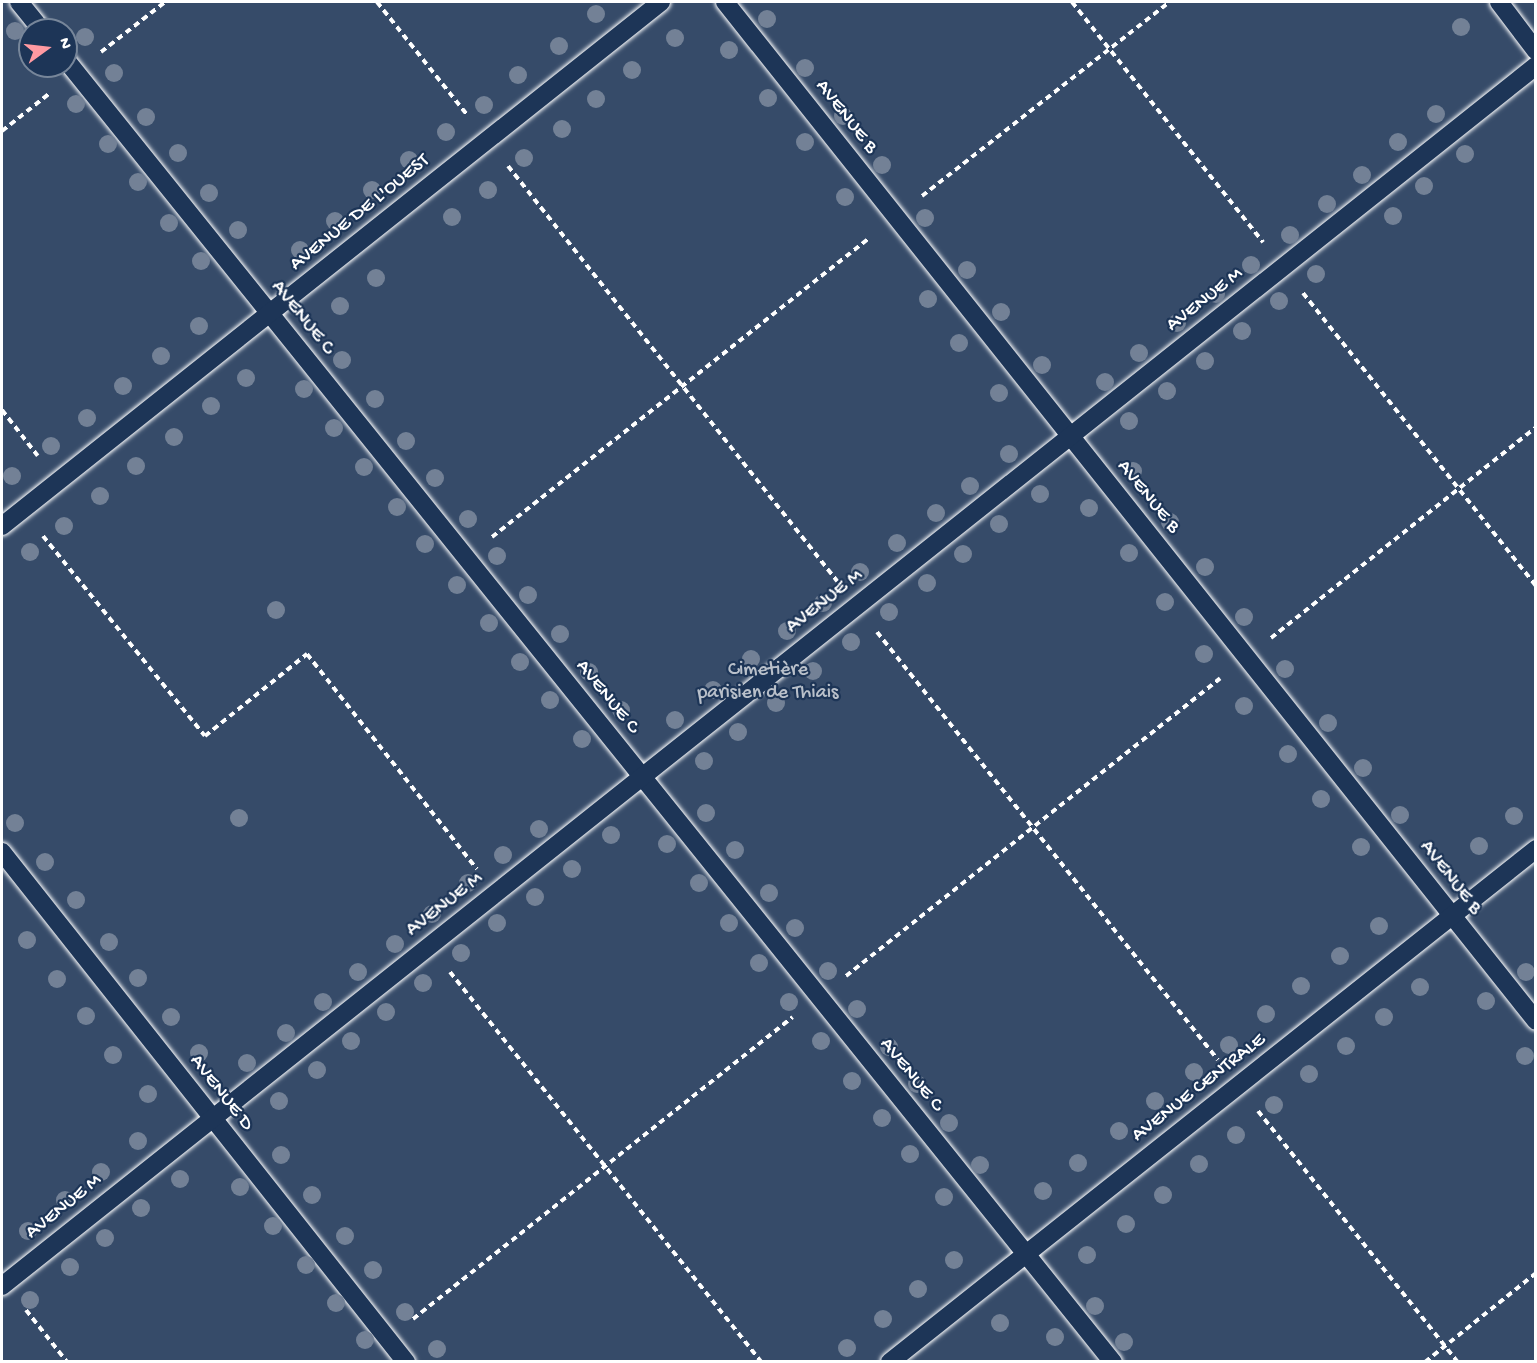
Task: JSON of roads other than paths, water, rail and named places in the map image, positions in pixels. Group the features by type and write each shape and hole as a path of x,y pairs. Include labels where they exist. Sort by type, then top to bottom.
{"lane":[{"path":"19,2 32,18"},
{"name":"AVENUE DE L'OUEST","path":"2,526 661,2"},
{"name":"AVENUE B","path":"726,2 1536,1021"},
{"path":"1499,2 1536,51"},
{"name":"AVENUE M","path":"3,1284 1536,66"},
{"name":"AVENUE C","path":"78,75 1113,1362"},
{"name":"AVENUE CENTRALE","path":"890,1362 1536,849"},
{"name":"AVENUE D","path":"2,852 406,1362"}],"park label":[{"name":"Cimetière parisien de Thiais","path":"768,682"}]}
